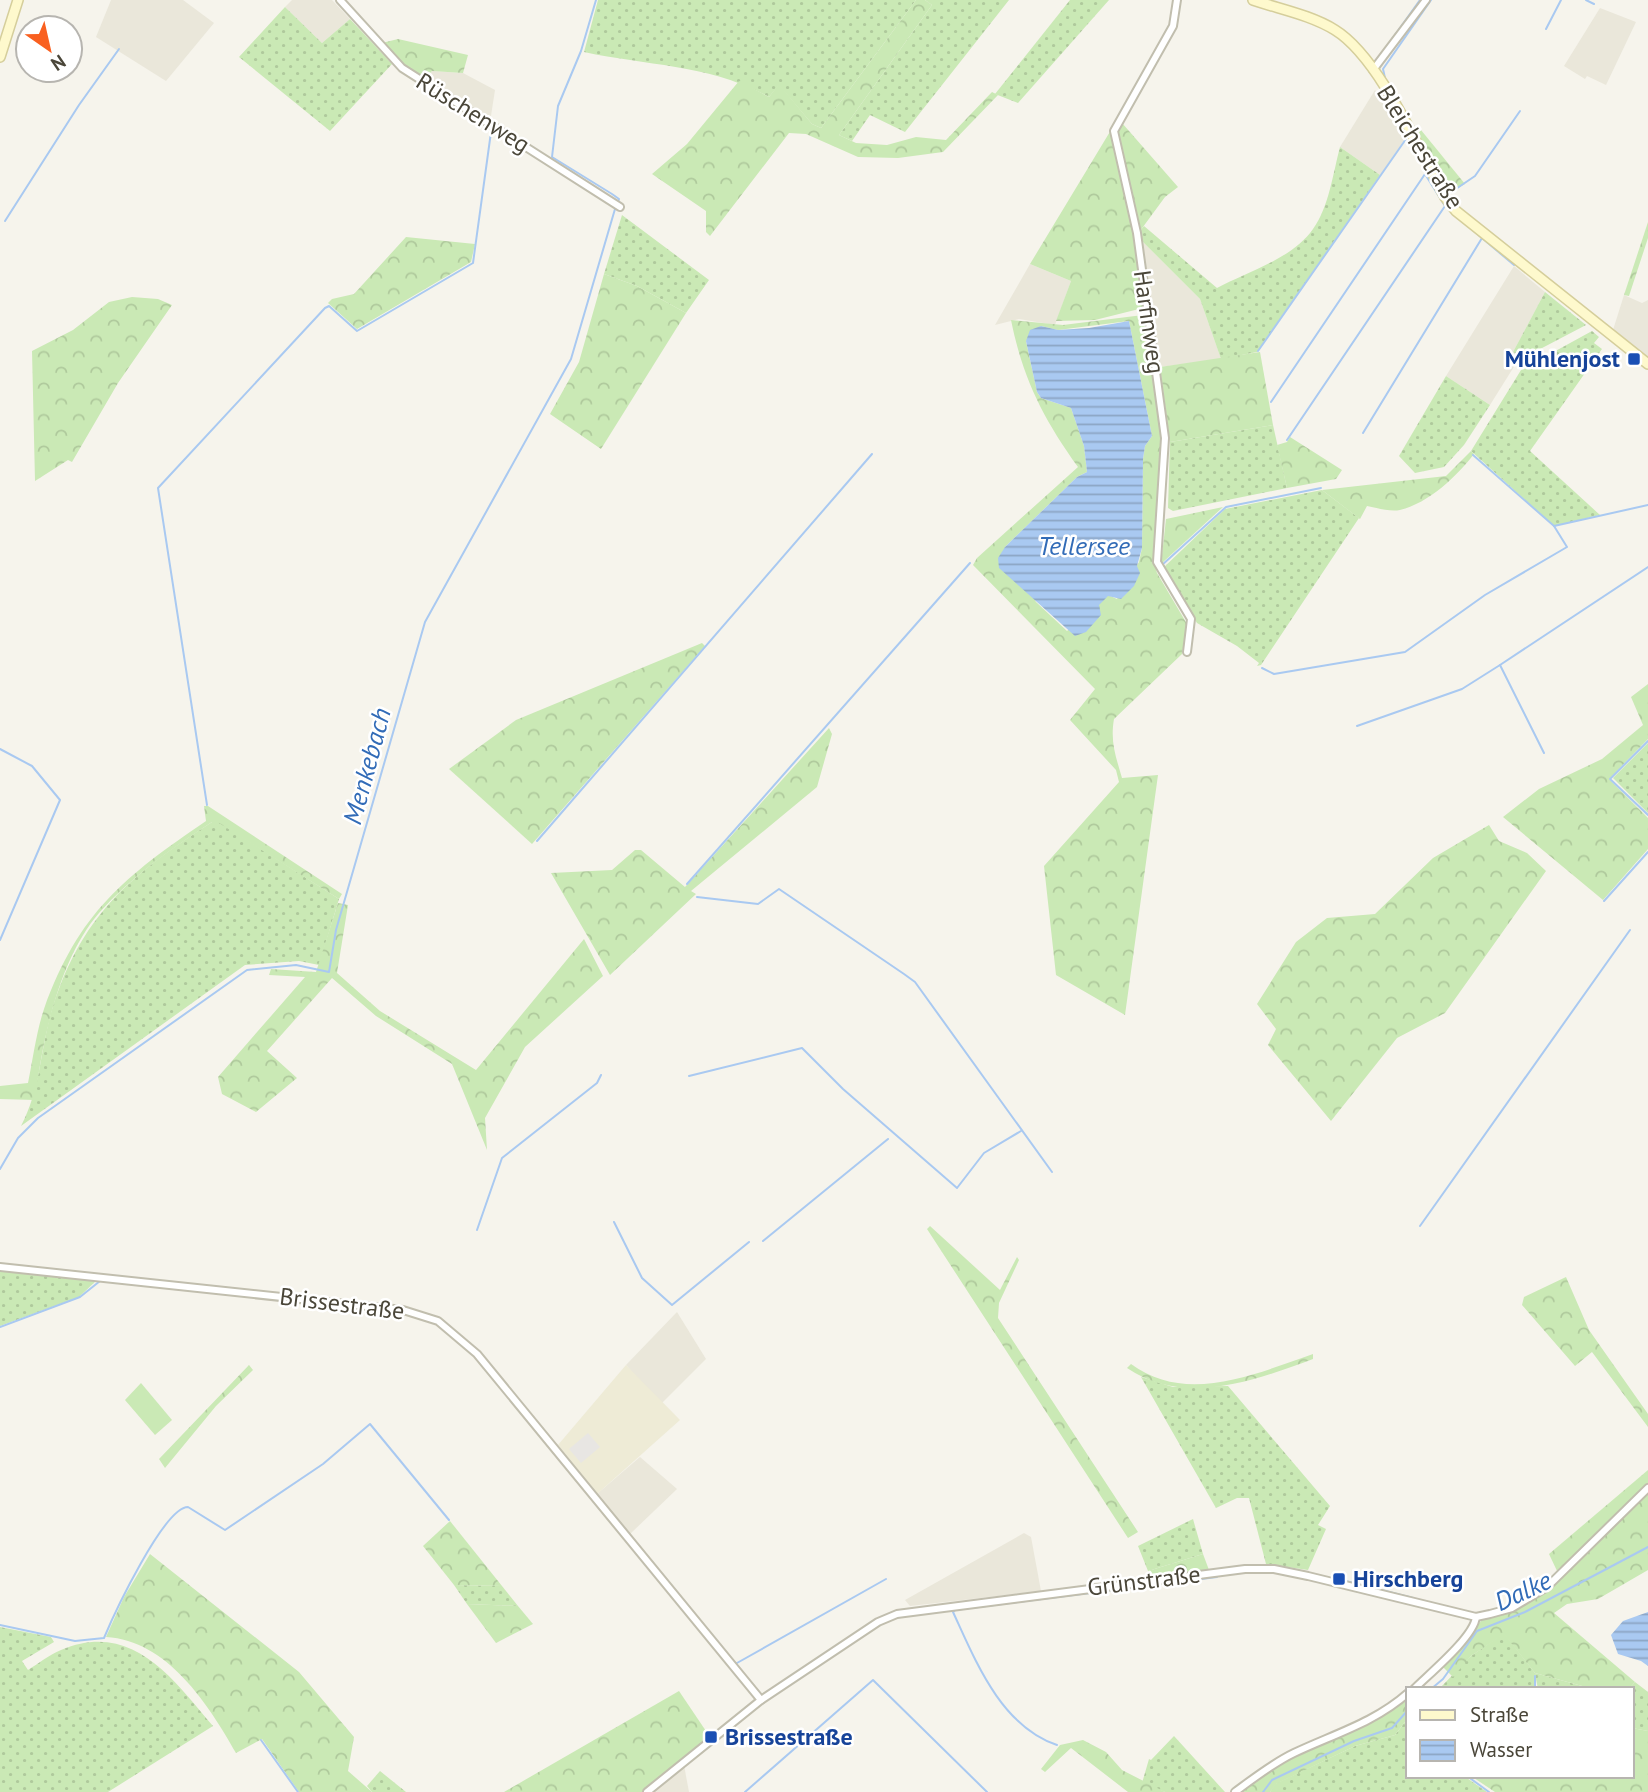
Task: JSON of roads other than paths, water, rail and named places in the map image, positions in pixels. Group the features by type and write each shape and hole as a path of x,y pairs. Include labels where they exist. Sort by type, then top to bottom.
{"street":[{"path":"0,57 18,0"},
{"name":"Rüschenweg","path":"340,0 402,68 620,208"},
{"name":"Harfinweg","path":"1177,0 1173,26 1114,131 1137,233 1165,438 1157,562 1191,619 1187,652"},
{"name":"Bleichestraße","path":"1253,0 1332,29 1362,52 1445,197 1456,211 1648,364"},
{"path":"1373,70 1426,0"},
{"name":"Brissestraße","path":"0,1267 403,1310 438,1321 477,1354 761,1700"},
{"name":"Grünstraße","path":"647,1792 761,1700 878,1622 897,1614 1245,1569 1274,1569 1476,1617 1512,1608 1548,1587 1648,1488"},
{"path":"1415,1687 1448,1656 1476,1624 1476,1617"},
{"path":"1236,1792 1293,1753 1356,1727 1388,1710 1406,1695"}],"water":[{"name":"Tellersee","path":"1129,321 1152,436 1145,446 1143,459 1142,548 1137,566 1140,573 1134,586 1121,599 1108,596 1099,605 1101,615 1086,632 1075,636 999,568 998,558 1005,547 1077,477 1087,472 1084,446 1071,408 1041,398 1037,392 1026,341 1030,330 1041,326 1058,330"},
{"path":"1648,1612 1648,1666 1618,1654 1611,1635 1623,1621"}],"waterway":[{"name":"Menkebach","path":"596,0 581,51 558,106 552,157 612,194 619,199 618,202"},
{"path":"1390,42 1420,0"},
{"path":"1385,78 1383,69 1431,0"},
{"path":"1546,29 1561,0"},
{"path":"1586,0 1594,4"},
{"path":"5,221 79,105 119,49"},
{"path":"1258,351 1406,139 1381,95"},
{"path":"1450,193 1475,176 1520,111"},
{"path":"207,805 158,488 325,308 329,306 357,331 473,263 491,132"},
{"path":"1271,402 1425,174 1445,206 1482,238"},
{"path":"1287,440 1445,206"},
{"name":"Menkebach","path":"0,1169 18,1138 38,1118 247,970 296,965 329,972 336,930 425,622 571,359 615,209"},
{"path":"1363,433 1482,238 1514,265"},
{"path":"537,841 872,454"},
{"path":"1473,455 1554,526"},
{"path":"1162,565 1226,507 1321,488"},
{"path":"1262,668 1274,674 1405,652 1485,595 1567,547 1554,526 1648,505"},
{"path":"687,884 970,563"},
{"path":"1500,665 1648,567"},
{"path":"1357,726 1462,689 1500,665 1544,753"},
{"path":"1648,741 1610,779 1648,815"},
{"path":"0,749 32,766 60,800 0,940"},
{"path":"1604,901 1648,852"},
{"path":"697,897 758,904 779,889 915,982 1052,1172"},
{"path":"1420,1226 1630,930"},
{"path":"689,1076 802,1048 843,1089 957,1188 984,1153 1021,1131"},
{"path":"477,1230 502,1158 597,1083 601,1075"},
{"path":"763,1241 888,1139"},
{"path":"614,1222 642,1278 672,1305 749,1242"},
{"path":"0,1327 80,1297 100,1281"},
{"path":"0,1625 75,1641 104,1638 141,1564 166,1524 178,1512 188,1507 225,1530 323,1464 370,1424 449,1520"},
{"name":"Dalke","path":"1433,1687 1443,1679 1477,1631 1525,1612 1648,1547"},
{"path":"1057,1745 1037,1736 1006,1708 981,1671 953,1612 1217,1577"},
{"path":"737,1663 886,1579"},
{"path":"1342,1580 1413,1598"},
{"path":"1535,1676 1535,1687"},
{"path":"745,1792 873,1680 987,1792"},
{"name":"Dalke","path":"1263,1792 1272,1780 1354,1741 1392,1728 1406,1712"},
{"path":"261,1740 298,1792"},
{"path":"1470,1778 1489,1792"}],"place":[{"name":"Mühlenjost","path":"1634,359"},
{"name":"Hirschberg","path":"1339,1579"},
{"name":"Brissestraße","path":"711,1737"}]}
